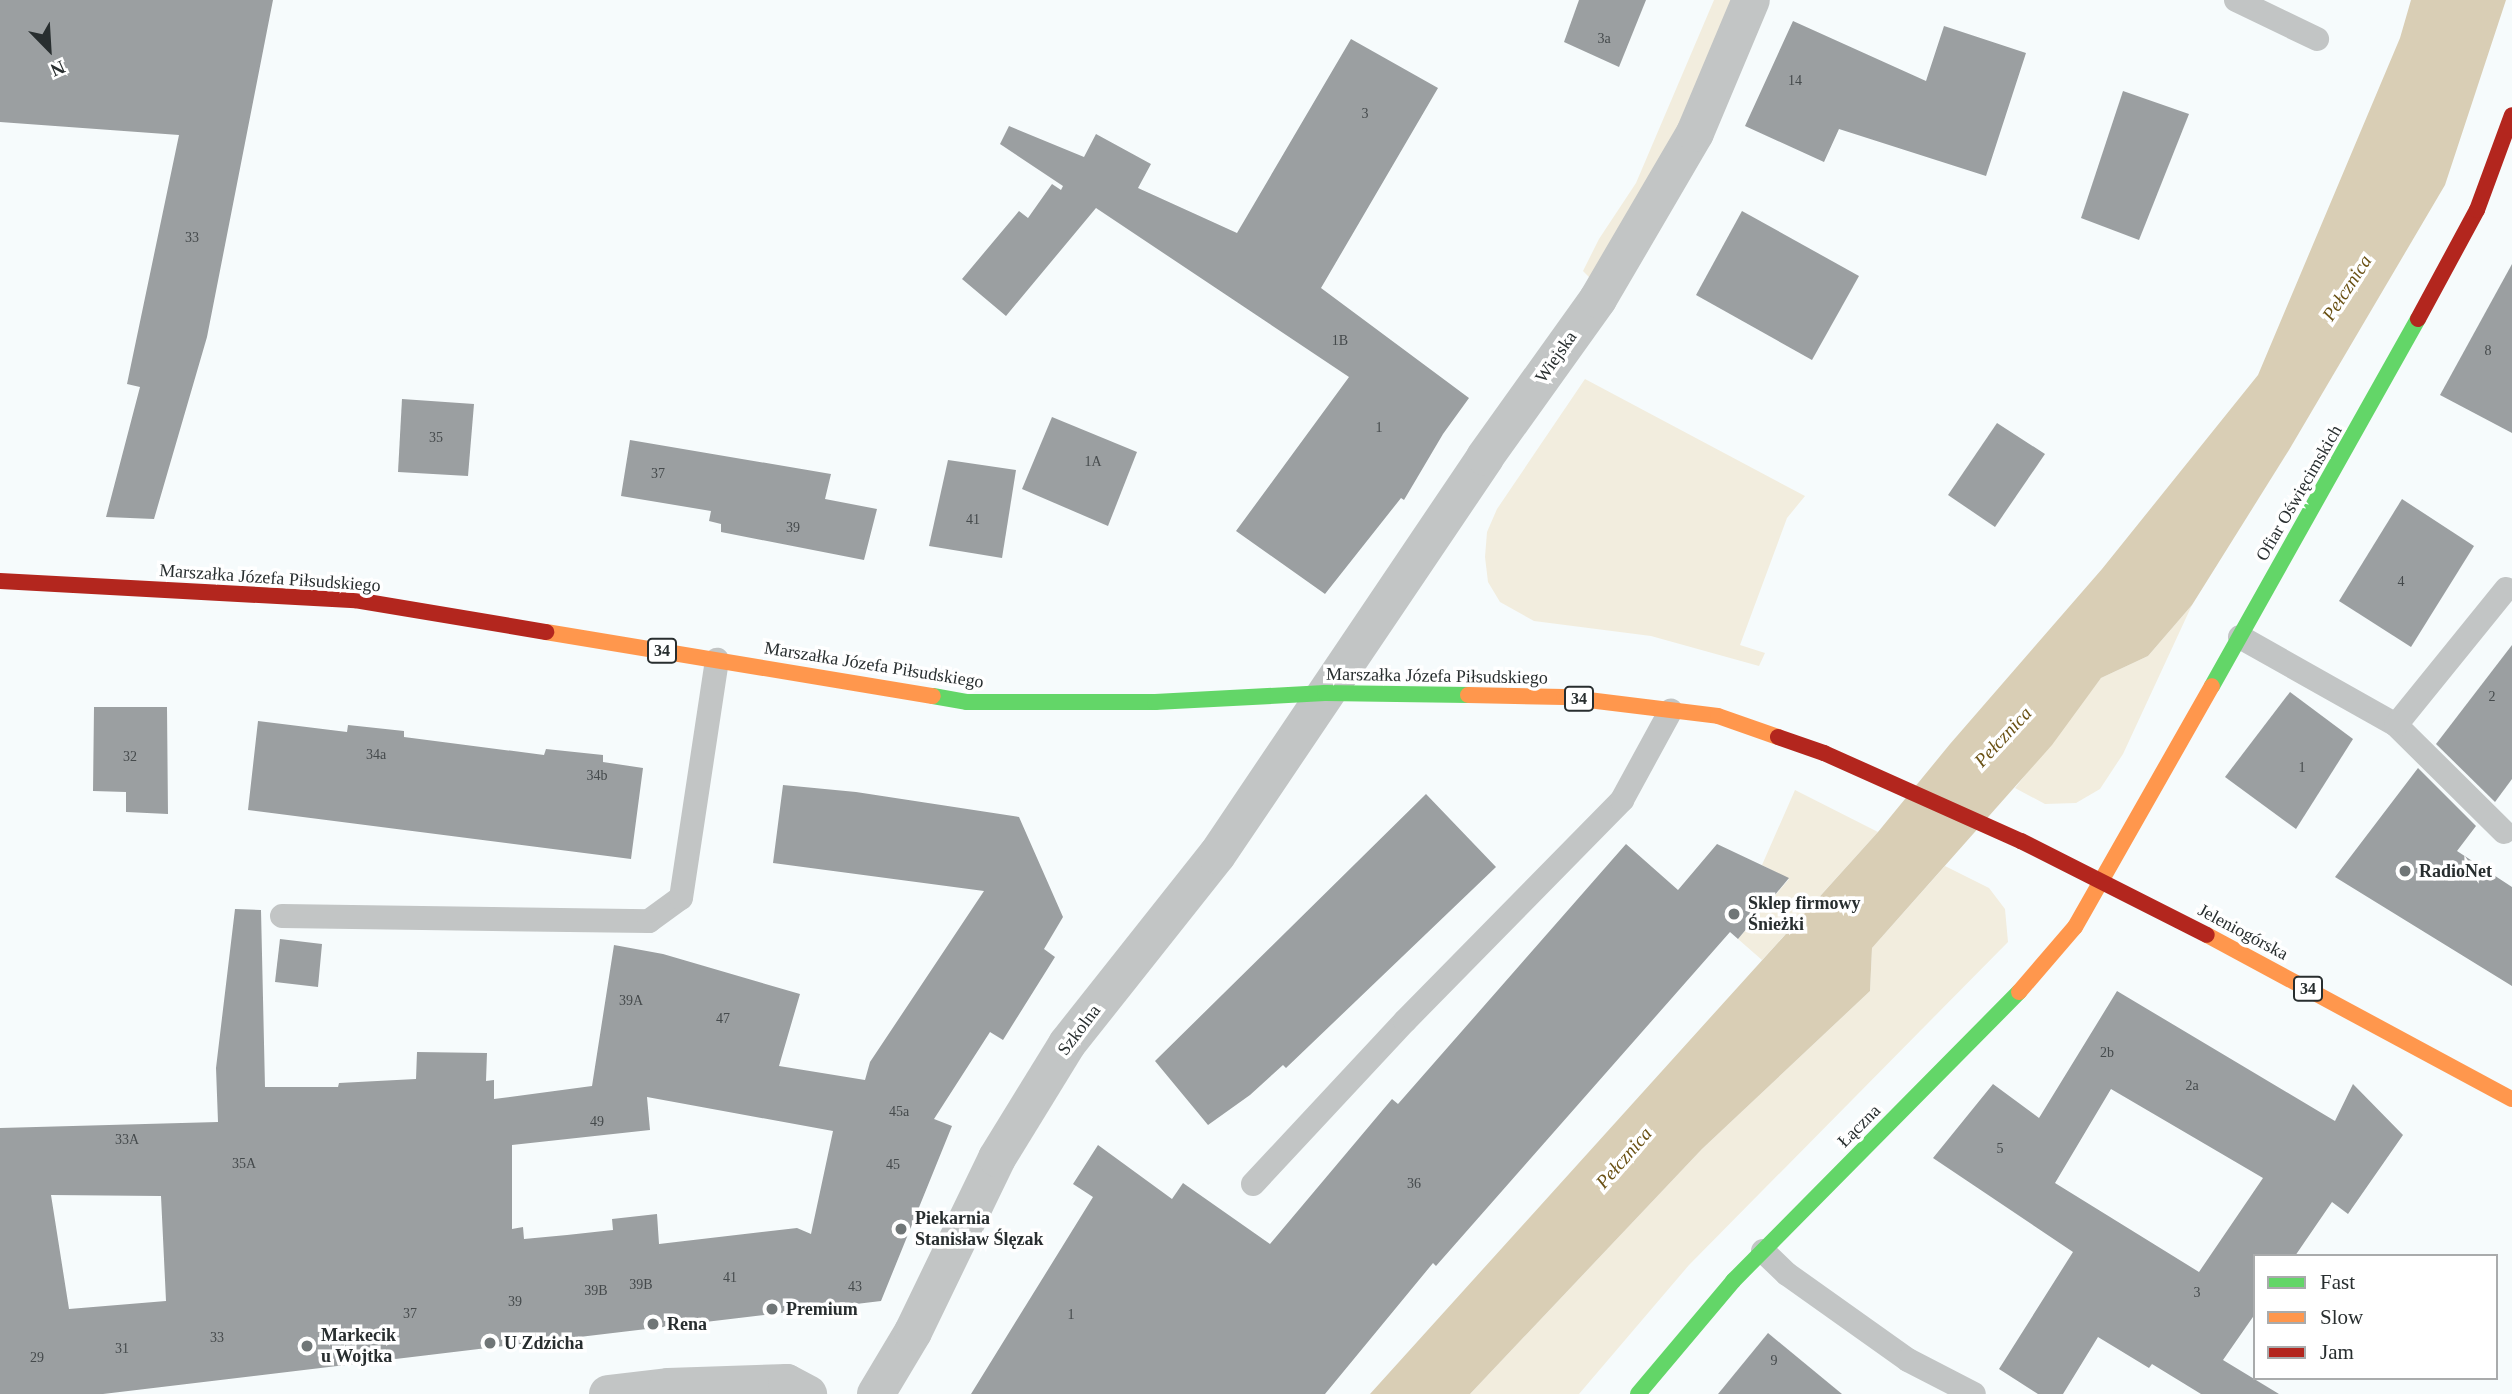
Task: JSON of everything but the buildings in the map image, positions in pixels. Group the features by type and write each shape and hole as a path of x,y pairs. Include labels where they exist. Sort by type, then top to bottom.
{"main road":[{"name":"Ofiar Oświęcimskich","path":"2102,881 2387,377 2477,210 2510,126"},
{"name":"Marszałka Józefa Piłsudskiego","path":"0,580 355,600 967,702 1155,702 1325,693 1563,697 1671,710 1738,721 1824,753 2021,841 2102,881"},
{"name":"Jeleniogórska","path":"2102,881 2512,1099"},
{"name":"Łączna","path":"1638,1394 1733,1281 2043,968 2075,927 2102,881"}],"street":[{"name":"Wiejska","path":"1325,693 1485,457 1598,299 1695,133 1751,0"},
{"name":"Szkolna","path":"876,1394 912,1332 997,1158 1067,1044 1217,855 1325,693"},
{"path":"608,1394 668,1387 787,1383 808,1394"}],"lane":[{"path":"2236,0 2317,39"},
{"path":"2396,726 2506,589"},
{"path":"2240,637 2396,726 2504,832"},
{"path":"282,916 649,921 681,898 717,660"},
{"path":"1253,1184 1405,1021 1622,800 1671,710"},
{"path":"1763,1251 1796,1281 1908,1360 1974,1394"}],"shaded area":[{"path":"1714,0 1733,0 1678,129 1590,278 1583,271 1599,239 1636,183"},
{"path":"1585,379 1805,496 1787,518 1740,645 1765,653 1759,666 1651,636 1534,621 1500,602 1488,582 1485,557 1487,532 1497,509"},
{"path":"2192,605 2123,754 2100,789 2076,803 2045,804 2015,788 2101,678 2148,656"},
{"path":"1795,790 1878,832 1762,960 1738,939 1789,879 1762,865"},
{"path":"1945,866 1989,888 2005,909 2008,942 1689,1265 1579,1394 1470,1394 1702,1149 1870,991 1872,948"}],"water":[{"name":"Pełcznica","path":"2411,0 2506,0 2445,185 2289,450 2192,605 2148,656 2101,678 2052,745 1872,948 1870,991 1702,1149 1470,1394 1370,1394 1878,832 1950,744 2102,569 2258,375 2400,38"}],"traffic: fast":[{"path":"2212,686 2418,319"},
{"path":"933,696 967,702 1155,702 1325,693 1468,695"},
{"path":"1638,1394 1733,1281 2019,992"}],"traffic: slow":[{"path":"546,632 933,696"},
{"path":"2019,992 2075,927 2212,686"},
{"path":"1468,695 1564,697 1718,716 1778,737"},
{"path":"2207,935 2512,1099"}],"traffic: jam":[{"path":"2418,319 2477,210 2512,115"},
{"path":"0,581 355,600 546,632"},
{"path":"1778,737 1824,753 2021,841 2207,935"}],"place":[{"name":"RadioNet","path":"2405,871"},
{"name":"Sklep firmowy Śnieżki","path":"1734,914"},
{"name":"Piekarnia Stanisław Ślęzak","path":"901,1229"},
{"name":"Premium","path":"772,1309"},
{"name":"Rena","path":"653,1324"},
{"name":"U Zdzicha","path":"490,1343"},
{"name":"Markecik u Wojtka","path":"307,1346"}]}
